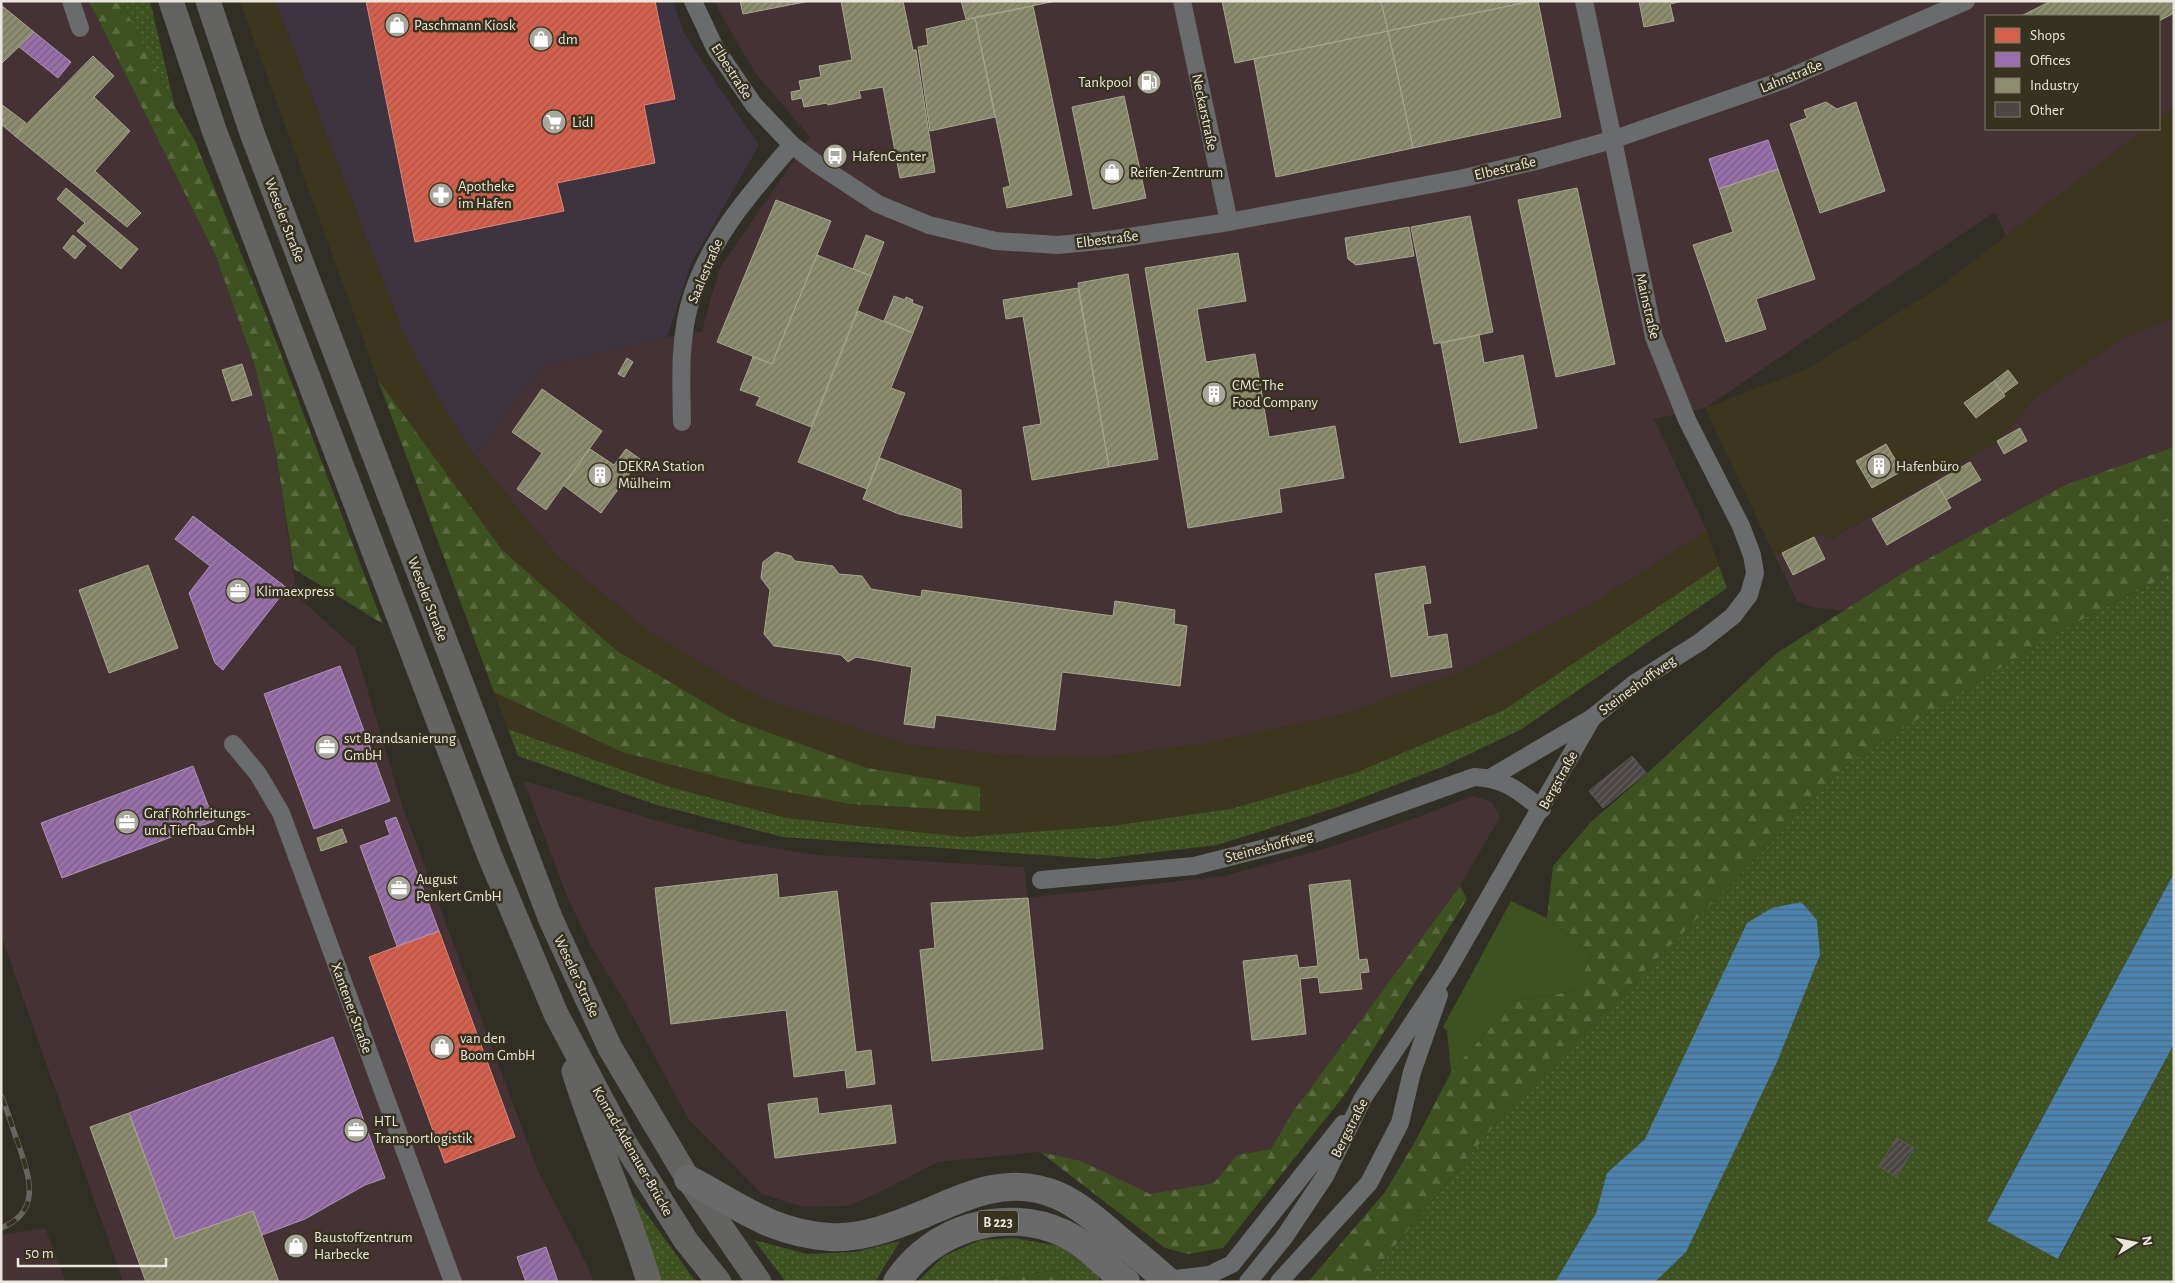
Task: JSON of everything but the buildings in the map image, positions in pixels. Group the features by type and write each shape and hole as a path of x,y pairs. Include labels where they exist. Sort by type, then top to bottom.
{"main road":[{"path":"171,1 214,130 485,845 556,1014 588,1117 641,1256 649,1282"},
{"name":"Weseler Straße","path":"208,1 252,133 550,920 610,1048 688,1179"},
{"name":"Konrad-Adenauer-Brücke","path":"556,1014 626,1144 686,1241 719,1282"},
{"path":"688,1179 727,1199 757,1219 781,1229 803,1234 832,1237 857,1235 884,1229 970,1195 989,1190 1008,1187 1044,1190 1064,1197 1082,1208 1168,1281"},
{"path":"688,1179 759,1282"},
{"name":"B 223","path":"897,1282 908,1266 926,1249 944,1238 964,1229 1007,1220 1028,1223 1062,1232 1086,1247 1115,1276"}],"street":[{"path":"71,1 80,28"},
{"name":"Elbestraße","path":"693,1 715,48 754,105 792,144 817,164 878,204 929,225 996,241 1058,245 1109,240 1229,222 1464,178 1612,140"},
{"name":"Neckarstraße","path":"1182,1 1229,222"},
{"name":"Mainstraße","path":"1584,1 1654,337 1687,420 1742,526 1752,555 1755,574 1749,595"},
{"name":"Lahnstraße","path":"1612,140 1784,80 1966,1"},
{"name":"Saalestraße","path":"682,422 681,362 692,297 716,241 749,194 792,144"},
{"name":"Steineshoffweg","path":"1490,778 1592,718 1635,683 1713,632 1733,616 1749,595"},
{"name":"Bergstraße","path":"1248,1282 1285,1236 1325,1176 1363,1098 1448,971 1542,810 1592,718"},
{"name":"Xantener Straße","path":"233,744 258,774 281,813 453,1282"},
{"name":"Steineshoffweg","path":"1040,880 1194,866 1297,840 1474,777 1490,778 1510,785 1542,810"},
{"name":"Bergstraße","path":"1279,1282 1369,1183 1400,1123 1412,1072 1448,971"},
{"path":"1168,1281 1209,1275 1232,1264 1363,1098"}],"shaded area":[{"path":"1,1 89,1 215,254 254,363 276,452 297,596 355,648 402,805 538,1171 594,1282 123,1282 1,935"},
{"path":"240,1 275,1 403,332 439,400 475,456 558,557 652,634 761,698 909,745 1004,755 1095,758 1203,744 1345,714 1462,671 1593,603 1707,531 1719,566 1504,710 1355,773 1230,809 1111,826 963,837 787,818 670,787 508,729"},
{"path":"275,1 673,1 683,31 759,145 691,264 667,337 541,367 475,456 439,400 403,332"},
{"path":"715,1 2174,1 2174,107 2160,117 2160,15 1985,15 1985,130 2144,130 2006,236 1995,212 1705,408 1654,419 1707,531 1593,603 1462,671 1345,714 1203,744 1095,758 1004,755 909,745 761,698 652,634 558,557 475,456 541,367 667,337 702,331 719,269 810,137 756,74 720,13"},
{"path":"2174,107 2174,318 2123,338 2036,397 1997,442 1827,541 1823,533 1775,556 1705,408 1809,368 1938,288 2144,130 2160,130 2160,117"},
{"path":"2174,318 2174,447 2065,485 1911,568 1843,611 1812,607 1797,601 1775,556 1823,533 1828,541 1997,442 2036,397 2123,338"},
{"path":"524,781 658,821 744,843 818,855 1024,867 1028,898 1224,876 1320,850 1399,824 1473,796 1492,802 1500,817 1460,886 1292,1113 1271,1149 1237,1155 1185,1226 1040,1152 938,1162 849,1206 803,1207 762,1194 689,1120 625,1002 592,948 568,899"},
{"path":"45,1228 66,1282 1,1282 1,1235"}],"green space":[{"path":"89,1 121,1 175,107 195,141 263,307 383,624 294,569 276,452 254,363 215,254"},
{"path":"121,1 150,1 175,107"},
{"path":"378,380 502,550 617,651 736,721 867,768 980,787 980,811 850,804 747,784 622,752 494,692"},
{"path":"2174,447 2174,572 2056,633 1851,761 1510,1107 1365,1282 1308,1282 1385,1192 1416,1140 1451,1072 1514,1001 1574,991 1592,955 1547,918 1553,866 1591,822 1653,768 1777,653 1911,568 2065,485"},
{"path":"2164,507 2168,518 2143,530 2138,518"},
{"path":"2045,563 2050,574 2025,588 2019,578"},
{"path":"1719,566 1727,588 1522,729 1442,767 1338,807 1217,845 1099,859 783,837 657,805 518,756 508,729 670,787 787,818 963,837 1111,826 1230,809 1355,773 1504,710"},
{"path":"2174,572 2174,873 1987,1220 2059,1259 2174,1044 2174,1282 1655,1282 1686,1251 1778,1060 1820,955 1817,920 1645,1139 1607,1173 1596,1213 1555,1282 1365,1282 1510,1107 1851,760 2056,633"},
{"path":"1696,801 1704,810 1688,824 1680,815"},
{"path":"1460,886 1467,899 1346,1093 1223,1248 1188,1254 1165,1248 1040,1152 1081,1161 1150,1194 1214,1183 1237,1155 1271,1149 1292,1113"},
{"path":"1511,901 1547,918 1592,955 1574,991 1514,1001 1451,1072 1447,1031 1443,1027"},
{"path":"633,1195 696,1282 661,1282"},
{"path":"1015,1238 1059,1246 1093,1269 1101,1282 1067,1282 1054,1270 977,1282 917,1282 944,1256 980,1240"},
{"path":"754,1240 807,1254 855,1252 900,1241 875,1282 786,1282"},
{"path":"1054,1270 1067,1282 977,1282"}],"water":[{"path":"2174,873 2174,1044 2058,1259 1987,1221"},
{"path":"1801,902 1817,920 1820,955 1778,1060 1686,1252 1655,1282 1555,1282 1596,1213 1607,1173 1645,1139 1747,923 1772,908"}],"railway":[{"path":"1,1096 29,1180 28,1202 23,1212 14,1221 1,1228"}],"place":[{"name":"Paschmann Kiosk","path":"397,25"},
{"name":"dm","path":"541,39"},
{"name":"Tankpool","path":"1149,82"},
{"name":"Lidl","path":"554,122"},
{"name":"HafenCenter","path":"835,156"},
{"name":"Reifen-Zentrum","path":"1112,172"},
{"name":"Apotheke im Hafen","path":"441,195"},
{"name":"CMC The Food Company","path":"1214,394"},
{"name":"Hafenbüro","path":"1879,466"},
{"name":"DEKRA Station Mülheim","path":"600,475"},
{"name":"Klimaexpress","path":"238,591"},
{"name":"svt Brandsanierung GmbH","path":"327,747"},
{"name":"Graf Rohrleitungs- und Tiefbau GmbH","path":"127,822"},
{"name":"August Penkert GmbH","path":"399,888"},
{"name":"van den Boom GmbH","path":"442,1047"},
{"name":"HTL Transportlogistik","path":"356,1130"},
{"name":"Baustoffzentrum Harbecke","path":"296,1246"}]}
